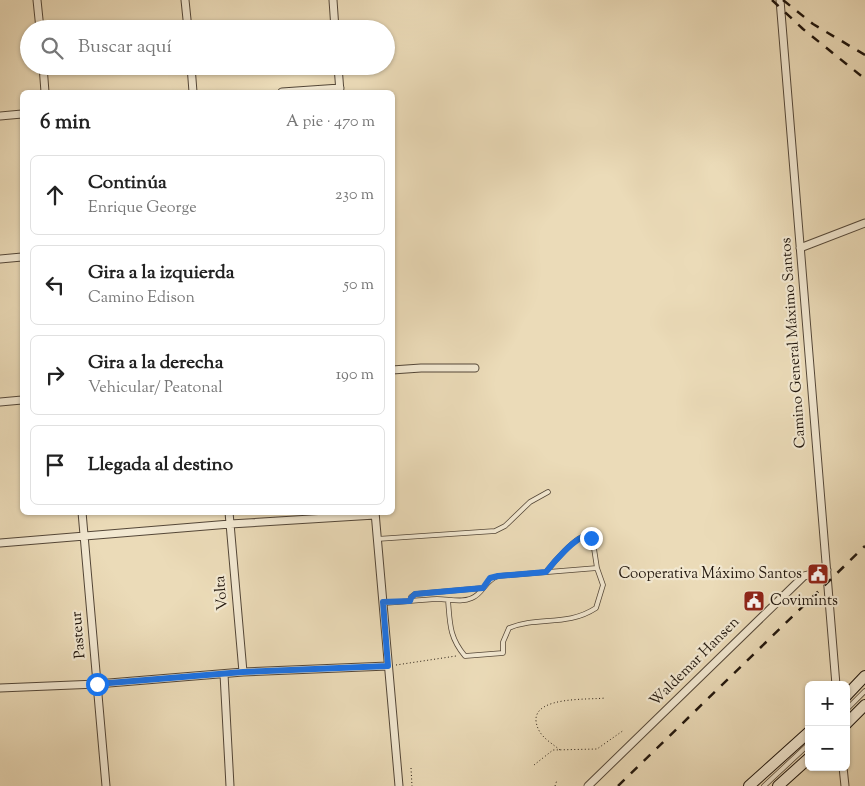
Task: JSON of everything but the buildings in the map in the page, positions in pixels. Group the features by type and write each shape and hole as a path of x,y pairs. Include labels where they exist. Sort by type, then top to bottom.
{"main road":[{"path":"850,692 865,676"},
{"path":"850,720 865,705"},
{"path":"749,786 805,736"},
{"path":"778,786 805,762"}],"street":[{"path":"37,0 39,20"},
{"path":"185,0 187,20"},
{"path":"333,0 334,20"},
{"name":"Camino General Máximo Santos","path":"780,0 836,681"},
{"path":"44,75 46,90"},
{"path":"192,75 193,90"},
{"path":"339,75 340,90"},
{"path":"0,116 20,114"},
{"path":"800,248 865,223"},
{"path":"0,259 20,257"},
{"path":"395,370 474,368"},
{"path":"0,402 20,400"},
{"name":"Pasteur","path":"82,515 106,786"},
{"name":"Volta","path":"230,515 243,672"},
{"path":"0,543 360,515"},
{"path":"375,515 399,786"},
{"name":"Waldemar Hansen","path":"588,786 804,576 827,570"},
{"path":"0,688 97,684 243,672 388,666"},
{"path":"224,674 230,786"},
{"path":"843,771 845,786"}],"lane":[{"path":"377,539 495,531 505,526 530,502 548,492"},
{"path":"448,600 452,638 465,656 503,653 503,642 509,628 517,625 567,620 596,608 602,592 602,585 597,568 594,542 587,536 584,535 555,561 546,572"},
{"path":"383,602 461,601 478,595 490,578 498,576 597,568"},
{"path":"410,601 415,594 483,588"},
{"path":"850,706 865,692"},
{"path":"764,786 805,748"}],"path":[{"path":"388,666 465,656"},
{"path":"560,750 542,736 538,730 536,716 539,710 562,701 604,698"},
{"path":"534,765 553,750 597,749 624,730"},
{"path":"411,768 412,786"},
{"path":"554,786 557,780"}],"railway":[{"path":"772,0 803,29 865,79"},
{"path":"783,0 813,24 865,55"},
{"path":"618,786 865,546"}],"place":[{"name":"Cooperativa Máximo Santos","path":"818,574"},
{"name":"Covimints","path":"754,601"}],"route":[{"path":"97,684 243,672 388,666 383,602 410,601 415,594 483,588 490,578 498,576 546,572 580,538 584,535 591,538"}]}
